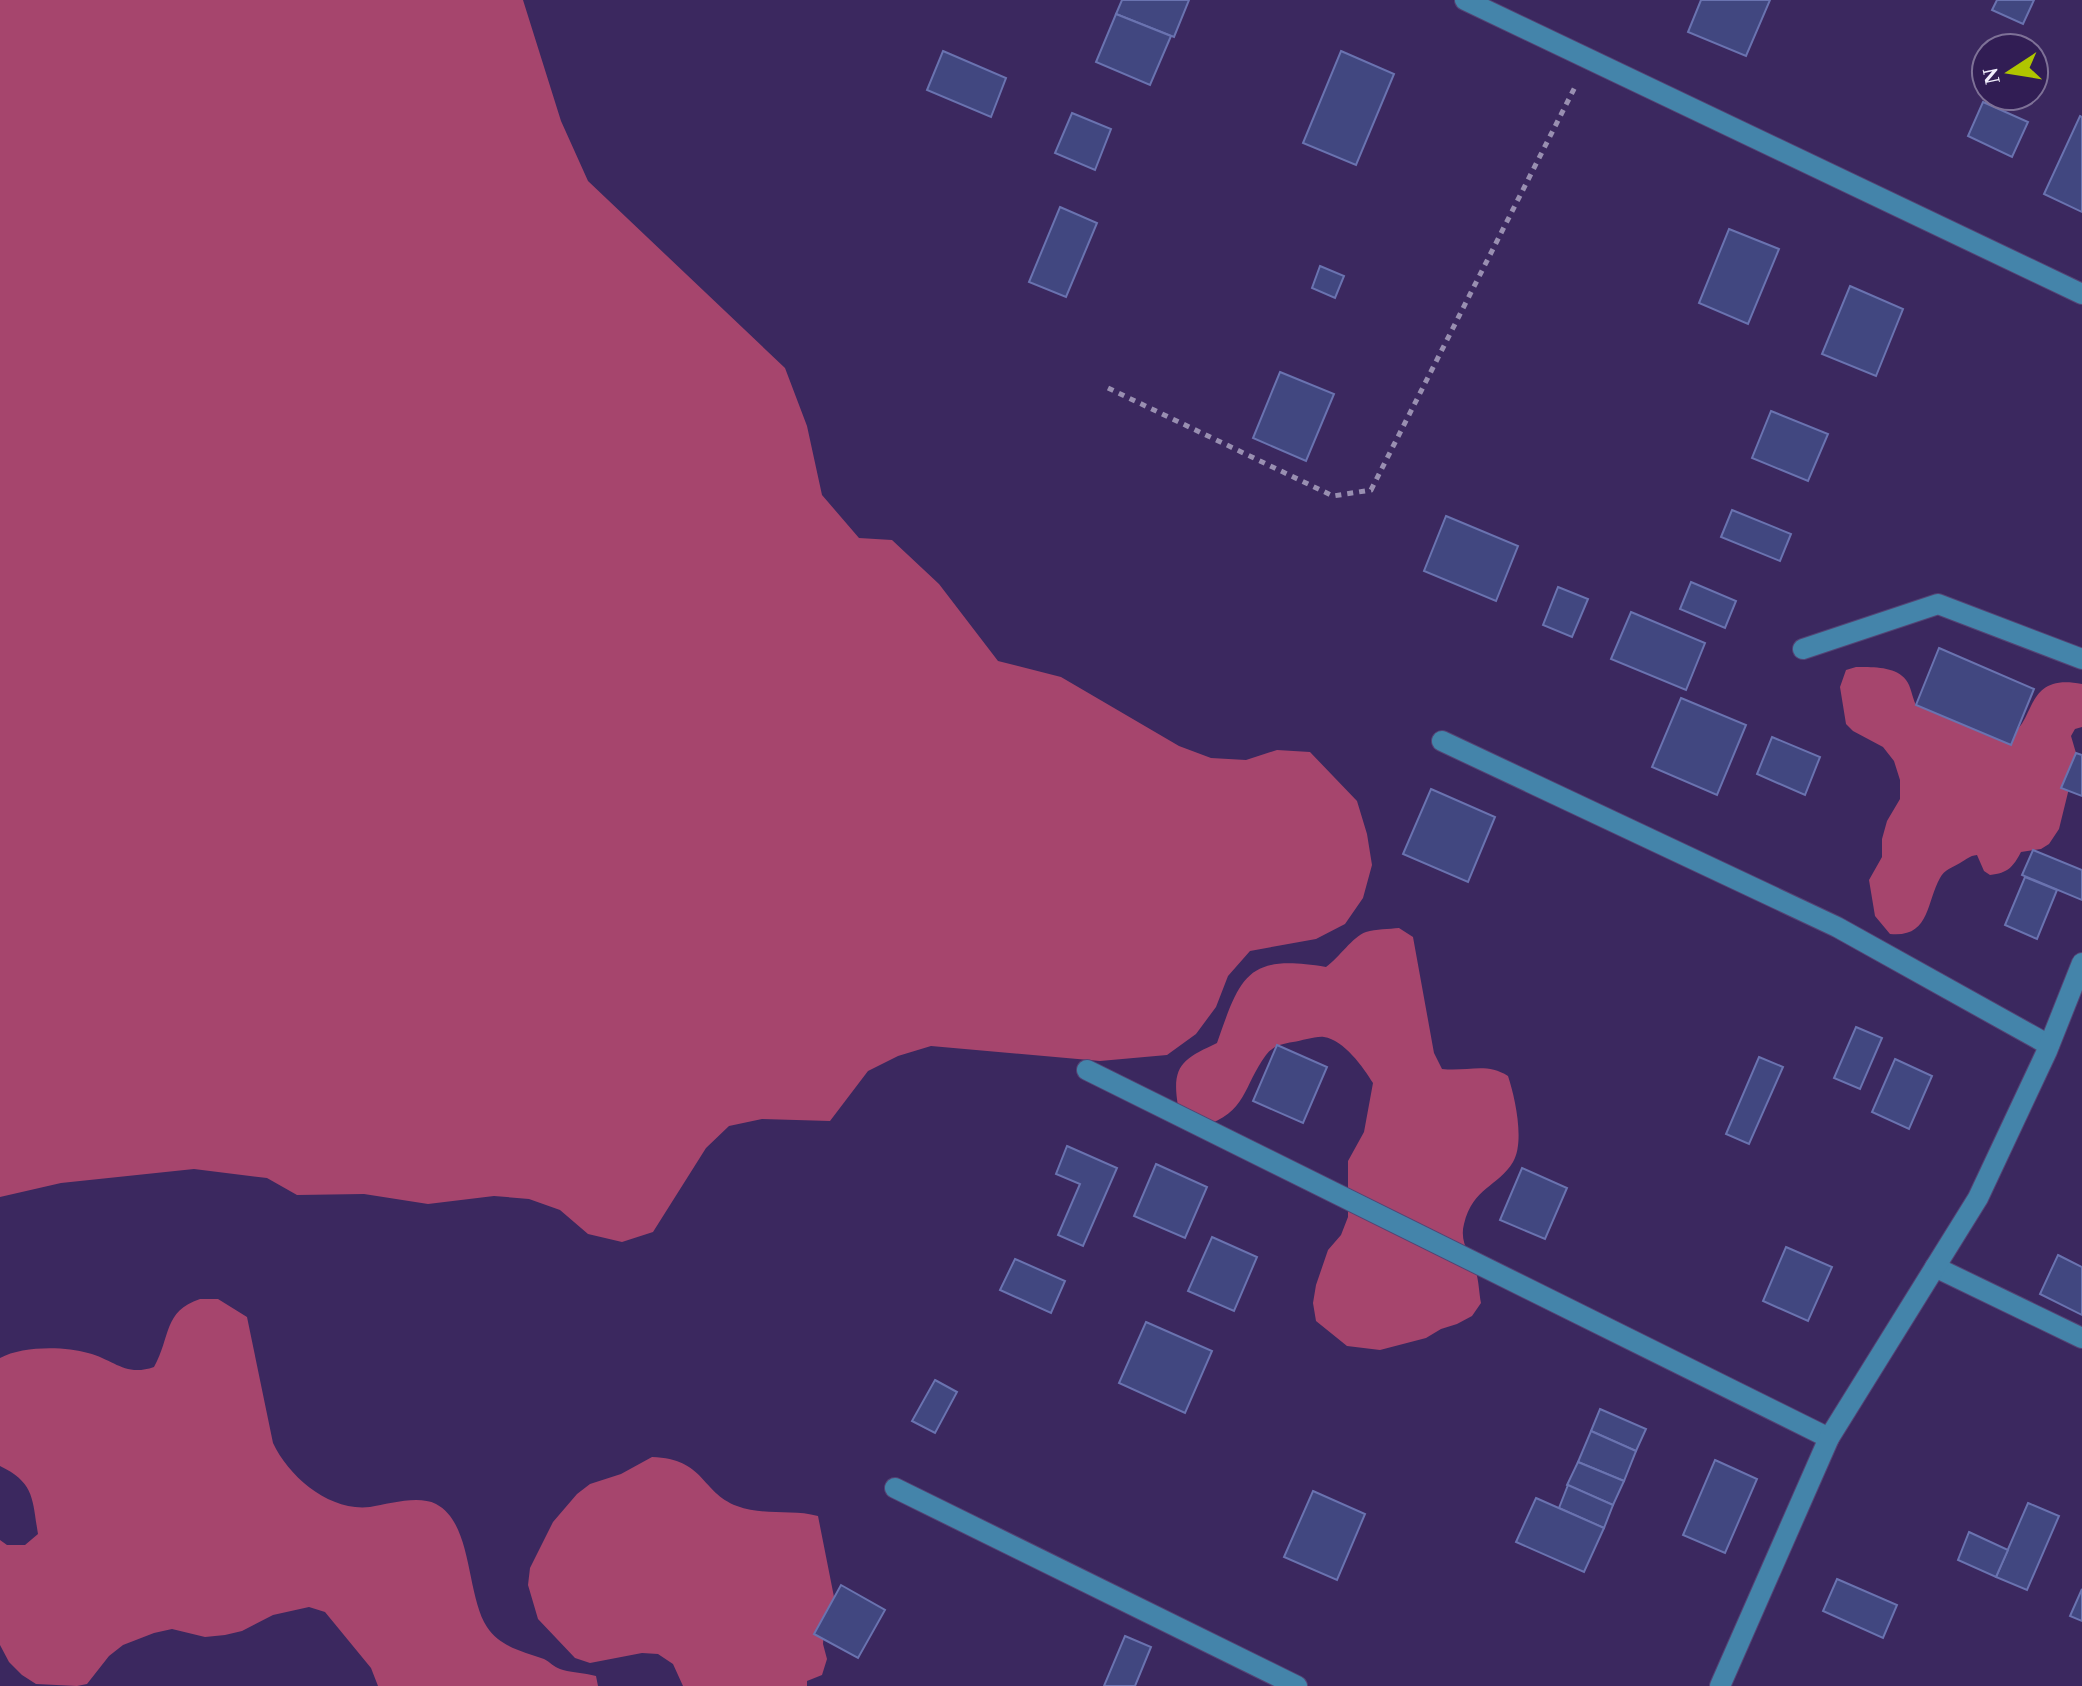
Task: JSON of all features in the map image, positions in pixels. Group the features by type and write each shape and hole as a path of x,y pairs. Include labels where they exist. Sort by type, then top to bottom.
{"street":[{"path":"1465,0 2082,294"},
{"path":"1803,649 1938,604 2082,659"},
{"path":"1442,741 1837,927 2049,1045"},
{"path":"1720,1686 1829,1438 1978,1198 2049,1045 2082,963"},
{"path":"1087,1070 1829,1438"},
{"path":"1935,1267 2082,1338"},
{"path":"895,1488 1297,1686"}],"path":[{"path":"1108,388 1333,496 1371,490 1589,59"}],"shaded area":[{"path":"0,0 523,0 561,121 588,181 785,368 807,426 822,495 859,538 892,540 939,584 998,661 1061,677 1179,746 1211,758 1246,760 1277,750 1310,752 1357,801 1372,865 1363,898 1345,924 1316,939 1250,951 1228,976 1216,1007 1196,1034 1167,1055 1100,1061 931,1046 898,1056 868,1071 830,1121 762,1119 729,1126 706,1148 653,1232 622,1242 588,1234 560,1210 529,1199 494,1196 428,1204 364,1194 297,1195 267,1178 194,1169 61,1183 0,1197"},
{"path":"1856,667 1896,672 1908,682 1916,705 2002,738 2021,725 2032,704 2048,686 2062,682 2082,684 2082,727 2075,729 2071,736 2076,753 2075,764 2059,829 2049,844 2041,849 2021,852 2015,862 2001,873 1990,875 1984,871 1977,855 1949,869 1940,878 1920,925 1903,934 1890,934 1875,916 1869,880 1882,857 1882,839 1887,821 1900,799 1900,780 1894,761 1883,747 1846,724 1840,687 1846,670"},
{"path":"1399,928 1413,937 1434,1053 1442,1069 1484,1068 1508,1076 1519,1132 1513,1162 1473,1202 1464,1224 1464,1243 1476,1272 1481,1303 1472,1316 1457,1324 1426,1338 1380,1350 1347,1346 1316,1321 1313,1303 1328,1250 1341,1235 1348,1217 1348,1161 1364,1132 1373,1083 1364,1069 1339,1043 1324,1037 1278,1046 1258,1066 1236,1106 1228,1114 1203,1126 1178,1106 1176,1081 1178,1072 1188,1059 1217,1043 1233,1000 1251,974 1279,964 1326,967 1366,932"},
{"path":"200,1299 218,1299 247,1317 273,1443 300,1480 326,1498 355,1507 412,1500 436,1504 448,1513 457,1527 480,1613 492,1634 505,1644 544,1659 560,1669 596,1676 598,1686 378,1686 371,1668 325,1612 309,1607 273,1615 242,1631 225,1635 205,1637 172,1629 154,1633 123,1645 109,1656 87,1684 36,1684 22,1675 9,1662 0,1645 0,1540 7,1545 25,1545 38,1534 30,1493 20,1479 0,1466 0,1358 31,1349 55,1348 88,1353 127,1369 144,1370 154,1367 170,1326 180,1310"},
{"path":"652,1457 683,1464 725,1500 737,1506 757,1511 818,1516 834,1597 824,1628 823,1644 827,1659 822,1675 807,1681 807,1686 683,1686 673,1664 658,1654 642,1653 590,1663 575,1658 538,1619 528,1585 530,1568 553,1522 590,1484 621,1474"}],"building":[{"path":"1122,0 1189,0 1174,37 1116,14"},
{"path":"1701,0 1770,0 1746,56 1688,32"},
{"path":"1997,0 2034,0 2023,24 1992,10"},
{"path":"1116,14 1171,36 1150,85 1096,62"},
{"path":"943,51 1006,78 991,117 927,90"},
{"path":"1341,51 1394,74 1356,165 1303,143"},
{"path":"1979,112 2006,112 2028,122 2012,157 1968,136"},
{"path":"1072,113 1111,129 1095,170 1055,153"},
{"path":"2082,117 2082,212 2044,194"},
{"path":"1060,207 1097,223 1066,297 1029,282"},
{"path":"1729,229 1779,249 1748,324 1699,303"},
{"path":"1320,266 1344,276 1335,298 1312,288"},
{"path":"1850,286 1903,309 1876,376 1822,354"},
{"path":"1280,372 1334,394 1306,461 1253,438"},
{"path":"1771,411 1828,434 1808,481 1752,458"},
{"path":"1732,510 1791,534 1780,561 1721,537"},
{"path":"1446,516 1518,546 1496,601 1424,571"},
{"path":"1691,582 1736,601 1725,628 1680,609"},
{"path":"1558,587 1588,599 1572,637 1543,625"},
{"path":"1631,612 1705,643 1686,690 1611,659"},
{"path":"1939,648 2034,689 2011,745 1916,705"},
{"path":"1681,698 1746,725 1717,795 1652,767"},
{"path":"1772,737 1820,757 1805,795 1757,774"},
{"path":"2076,753 2082,755 2082,796 2061,788"},
{"path":"1431,789 1495,817 1468,882 1403,854"},
{"path":"2033,850 2082,870 2082,900 2022,875"},
{"path":"2025,877 2057,890 2037,939 2005,925"},
{"path":"1856,1027 1882,1038 1860,1089 1834,1078"},
{"path":"1277,1045 1327,1067 1303,1123 1253,1101"},
{"path":"1759,1057 1783,1067 1749,1144 1726,1134"},
{"path":"1895,1059 1932,1076 1909,1129 1872,1112"},
{"path":"1067,1146 1117,1168 1083,1246 1058,1235 1080,1184 1056,1174"},
{"path":"1156,1164 1207,1187 1185,1238 1134,1216"},
{"path":"1522,1168 1567,1188 1545,1239 1500,1220"},
{"path":"1212,1237 1257,1257 1234,1311 1188,1291"},
{"path":"1786,1247 1832,1267 1808,1321 1763,1301"},
{"path":"2058,1255 2082,1267 2082,1315 2040,1294"},
{"path":"1015,1259 1065,1281 1051,1313 1000,1290"},
{"path":"1146,1322 1212,1351 1185,1413 1119,1383"},
{"path":"935,1380 957,1392 935,1433 912,1421"},
{"path":"1600,1409 1646,1429 1636,1451 1591,1431"},
{"path":"1591,1431 1636,1451 1624,1481 1578,1462"},
{"path":"1715,1460 1757,1479 1725,1553 1683,1535"},
{"path":"1578,1462 1624,1481 1613,1505 1567,1485"},
{"path":"1568,1485 1613,1505 1604,1528 1559,1508"},
{"path":"1313,1491 1365,1514 1337,1580 1284,1557"},
{"path":"1536,1498 1604,1528 1584,1572 1516,1542"},
{"path":"2028,1503 2059,1516 2027,1590 1996,1577"},
{"path":"1969,1532 2008,1550 1996,1577 1958,1560"},
{"path":"1837,1579 1897,1605 1883,1638 1823,1611"},
{"path":"841,1585 885,1610 858,1658 814,1634"},
{"path":"2082,1589 2082,1621 2070,1616"},
{"path":"1125,1636 1151,1647 1135,1686 1104,1686"}]}
